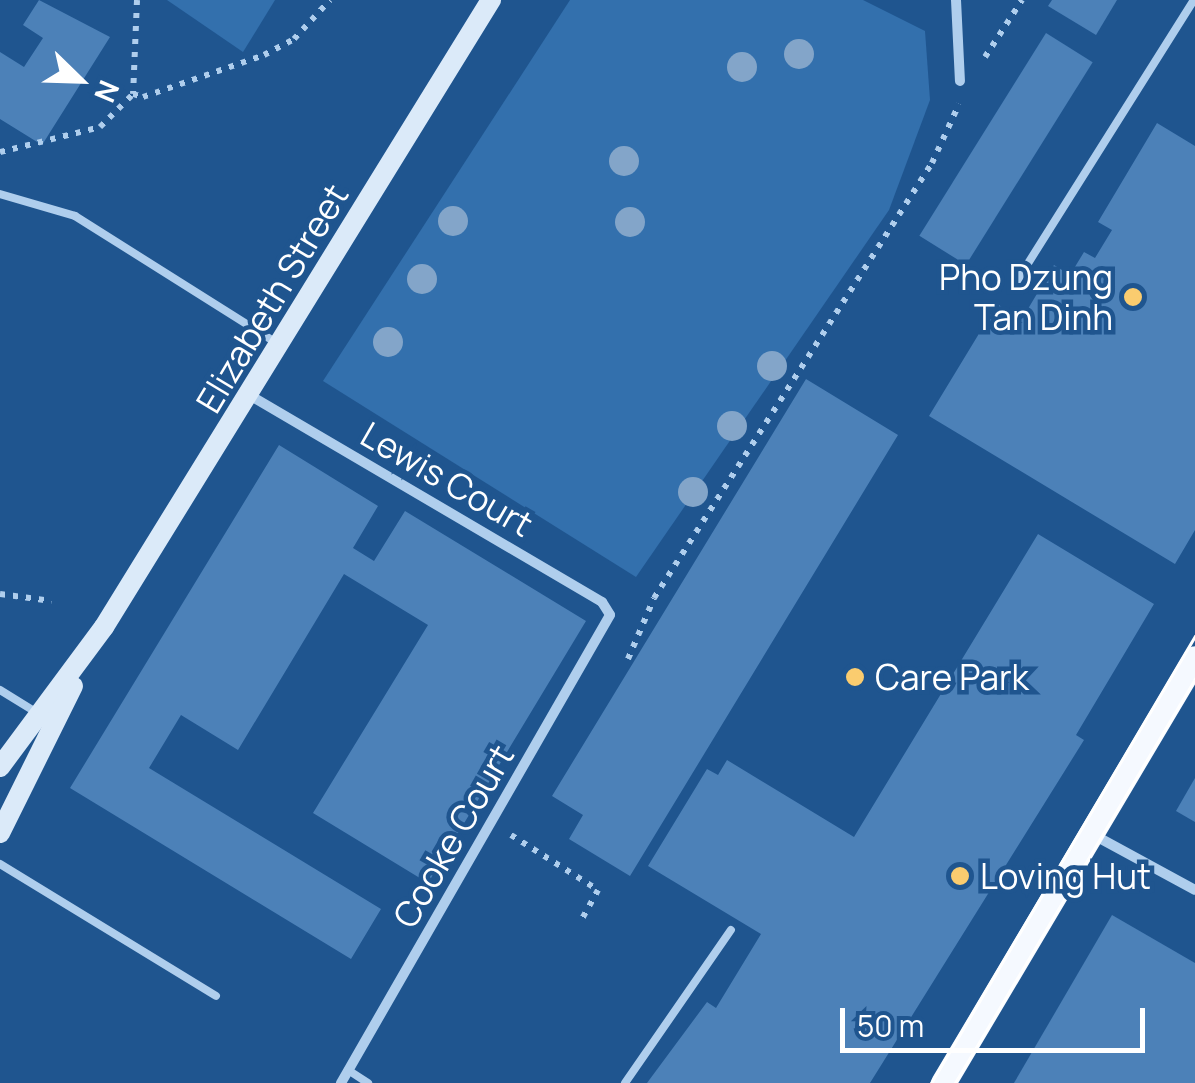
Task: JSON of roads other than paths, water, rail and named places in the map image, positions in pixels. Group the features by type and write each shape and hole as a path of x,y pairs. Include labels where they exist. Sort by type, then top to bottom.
{"main road":[{"path":"944,1083 1195,658"}],"street":[{"name":"Elizabeth Street","path":"0,767 104,627 251,396 491,0"},
{"path":"956,0 960,82"},
{"name":"Lewis Court","path":"251,396 602,602 610,615"},
{"name":"Cooke Court","path":"341,1083 610,615"},
{"name":"Elizabeth Street","path":"0,833 104,627"},
{"path":"1090,833 1195,890"}],"lane":[{"path":"1015,284 1194,0"},
{"path":"0,194 75,216 281,346"},
{"path":"0,690 39,714"},
{"path":"0,864 216,996"},
{"path":"625,1083 731,930"},
{"path":"348,1070 368,1083"}],"tram line":[{"path":"931,1083 1195,636"},
{"path":"955,1083 1195,678"}],"place":[{"name":"Pho Dzung Tan Dinh","path":"1133,297"},
{"name":"Care Park","path":"855,677"},
{"name":"Loving Hut","path":"960,876"}]}
